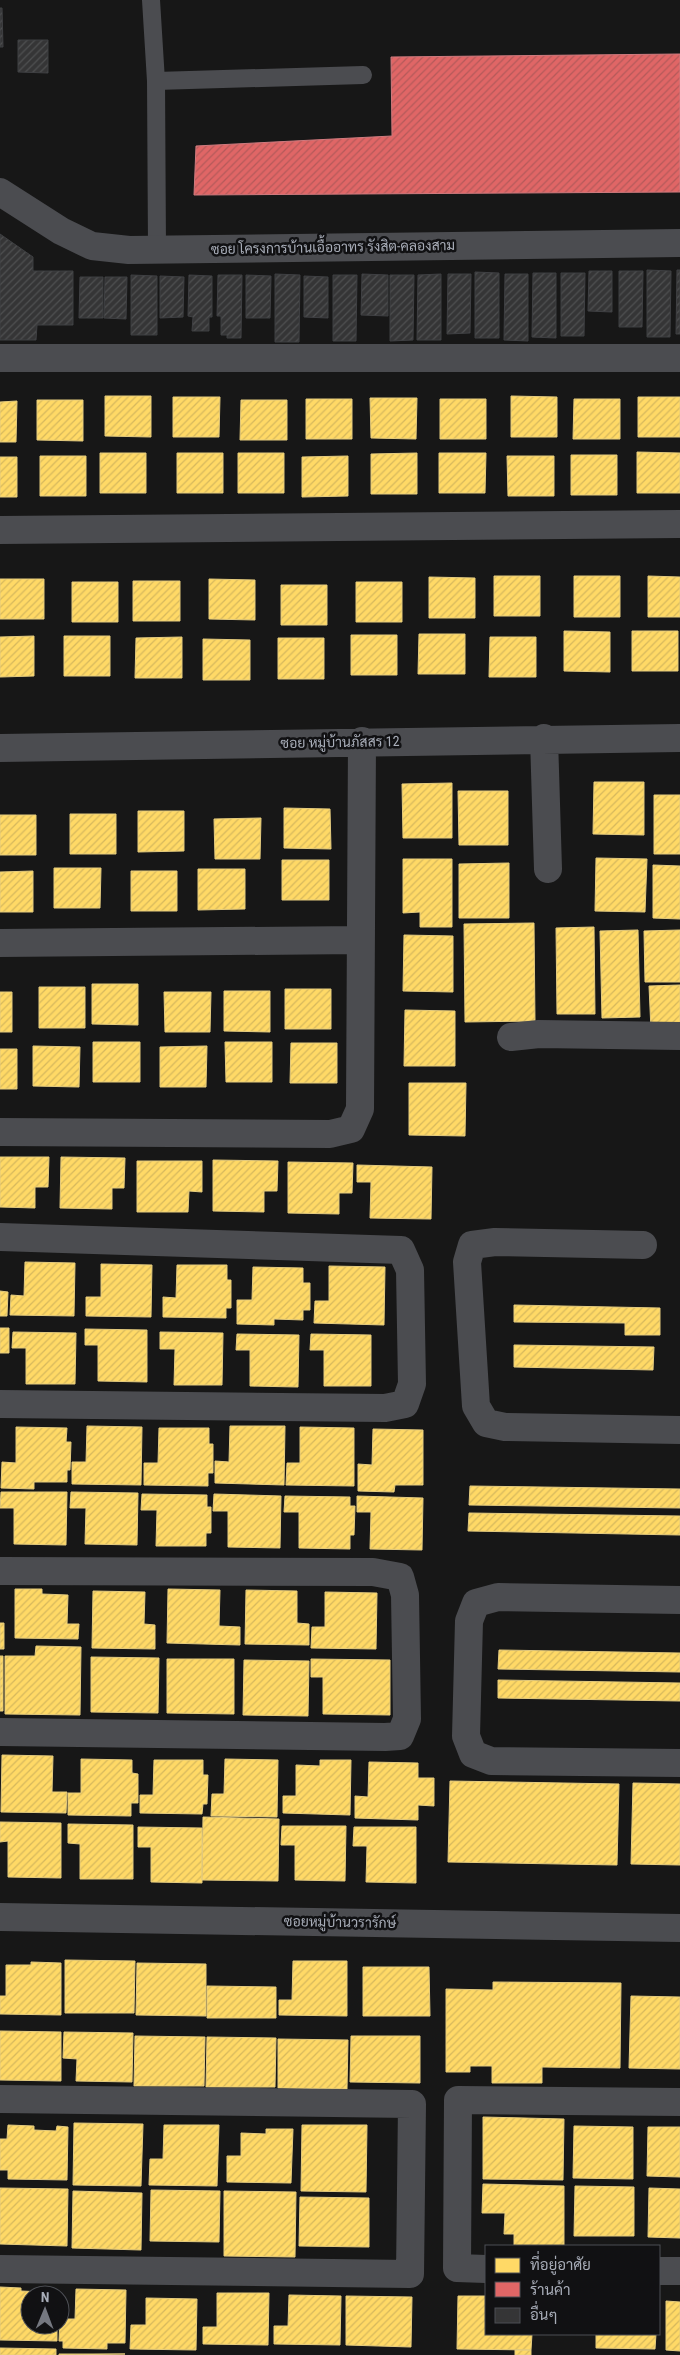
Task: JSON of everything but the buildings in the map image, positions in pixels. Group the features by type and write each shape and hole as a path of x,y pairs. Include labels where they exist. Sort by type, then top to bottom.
{"street":[{"name":"ซอย โครงการบ้านเอื้ออาทร รังสิต-คลองสาม","path":"0,192 61,232 92,246 157,250 680,242"},
{"path":"0,358 680,358"},
{"path":"0,530 680,524"},
{"path":"544,738 548,869"},
{"name":"ซอย หมู่บ้านภัสสร 12","path":"0,748 544,738 680,738"},
{"path":"0,1132 330,1134 351,1130 360,1109 362,741"},
{"path":"0,943 360,940"},
{"path":"512,1037 539,1034 680,1036"},
{"path":"0,1237 376,1247 401,1250 410,1270 412,1384 405,1404 384,1408 0,1404"},
{"path":"643,1245 494,1242 472,1245 467,1262 476,1406 486,1423 505,1427 680,1430"},
{"path":"0,1571 373,1572 400,1577 406,1595 407,1719 400,1736 385,1737 0,1732"},
{"path":"680,1600 498,1597 476,1603 469,1621 466,1736 473,1754 491,1761 680,1763"},
{"name":"ซอยหมู่บ้านวรารักษ์","path":"0,1916 680,1928"},
{"path":"0,2099 412,2104 410,2274 0,2269"},
{"path":"485,2269 456,2268 458,2100 680,2102"},
{"path":"660,2271 680,2271"}],"lane":[{"path":"151,0 156,81 157,250"},
{"path":"156,81 362,76"}]}
